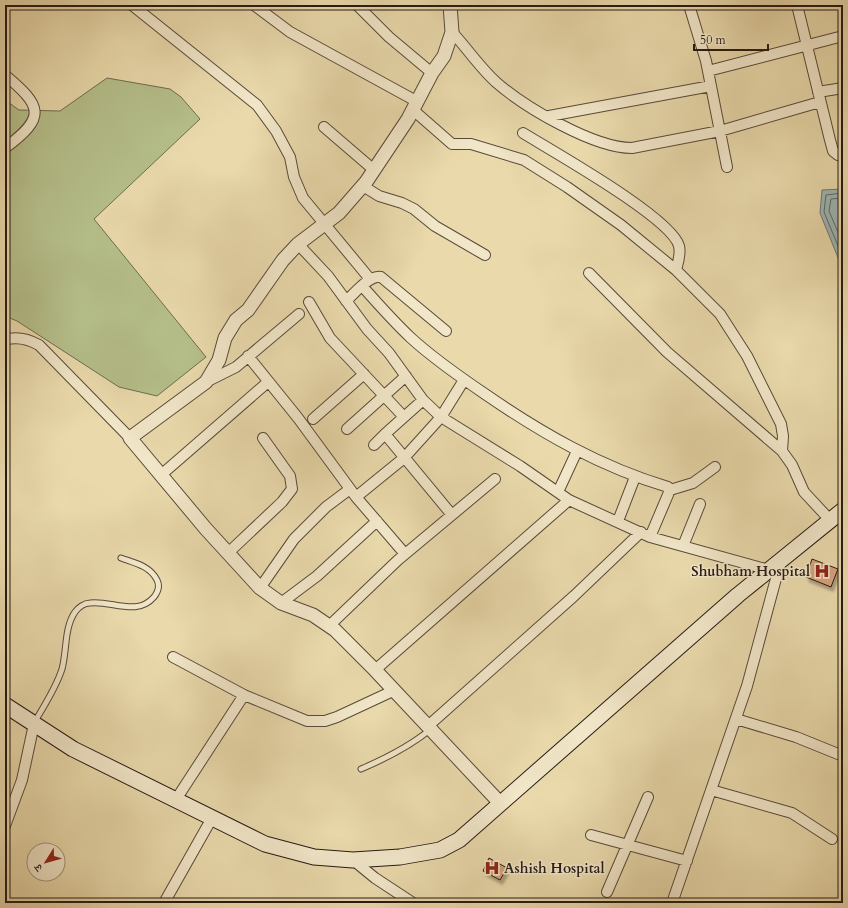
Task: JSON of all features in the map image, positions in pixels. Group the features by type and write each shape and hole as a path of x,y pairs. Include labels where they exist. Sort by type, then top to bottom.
{"main road":[{"path":"5,705 73,749 175,801 265,844 314,857 353,860 400,857 440,850 459,840 500,803 530,779 599,716 780,560 843,510"}],"street":[{"path":"132,5 257,105 276,131 290,157 294,177 303,198 370,279"},
{"path":"254,5 290,32 414,105 452,144 471,144 524,160 567,187 622,225 676,270 720,314 747,356 781,424 783,436 782,451"},
{"path":"357,5 388,36 432,73"},
{"path":"206,382 219,360 225,338 236,320 248,310 283,260 298,244 339,214 363,186 374,170 432,73 444,56 452,32 450,5"},
{"path":"689,5 708,71 727,167"},
{"path":"797,5 833,151 838,155 843,156"},
{"path":"452,32 496,82 523,102 588,138 619,148 632,148 720,131 843,88"},
{"path":"708,71 843,36"},
{"path":"5,75 25,92 34,104 36,113 33,123 22,135 5,148"},
{"path":"549,116 711,86"},
{"path":"324,127 374,170"},
{"path":"523,133 648,211 672,232 679,246 679,256 676,270"},
{"path":"363,186 378,196 402,203 414,209 435,226 485,255"},
{"path":"298,244 328,276 366,329 389,353 423,400 441,417 569,500 618,521 650,537 769,570"},
{"path":"589,273 667,352 782,451 792,465 804,492 830,520"},
{"path":"346,301 370,279 376,276 386,280 446,331"},
{"path":"362,287 410,337 464,380 530,425 577,451 635,477 668,487 670,490"},
{"path":"309,302 330,338 404,417"},
{"path":"130,438 206,382 226,372 248,356 299,314"},
{"path":"5,340 12,337 29,340 39,345 130,438 228,553 260,588 281,603 313,616 329,626 395,690 500,803"},
{"path":"248,356 298,418 356,497 406,554"},
{"path":"313,419 364,374"},
{"path":"347,429 406,376"},
{"path":"356,497 404,458 441,417 464,380"},
{"path":"161,475 268,382"},
{"path":"374,445 423,400"},
{"path":"386,434 404,458 455,512"},
{"path":"228,553 282,502 292,489 290,476 263,438"},
{"path":"558,492 577,451"},
{"path":"670,490 693,483 715,467"},
{"path":"618,521 635,477"},
{"path":"329,626 406,554 496,478"},
{"path":"260,588 294,539 326,507 350,489"},
{"path":"650,537 670,490"},
{"path":"375,670 569,500"},
{"path":"683,546 700,504"},
{"path":"281,603 317,576 377,521"},
{"path":"429,727 570,599 641,532"},
{"path":"672,903 748,686 780,560"},
{"path":"173,657 244,695 307,721 319,721 337,717 395,690"},
{"path":"175,801 244,695"},
{"path":"736,719 796,737 843,756"},
{"path":"5,826 22,780 34,724"},
{"path":"711,790 792,813 832,839"},
{"path":"607,892 648,797"},
{"path":"164,903 212,818"},
{"path":"591,835 687,861"},
{"path":"353,860 375,878 413,903"}],"lane":[{"path":"34,724 58,679 62,668 70,621 75,612 90,602 137,606 151,600 157,593 157,581 153,574 145,567 122,558"},
{"path":"361,769 392,756 411,745 429,727"}],"green space":[{"path":"107,78 170,89 181,97 200,119 94,219 206,357 157,396 119,387 17,321 5,316 5,100 19,110 60,111"}],"water":[{"path":"843,189 843,270 820,213 822,190"}],"building":[{"path":"812,559 838,569 831,587 806,577"},
{"path":"489,858 507,868 500,880 483,871"}],"place":[{"name":"Shubham Hospital","path":"822,571"},
{"name":"Ashish Hospital","path":"492,868"}]}
